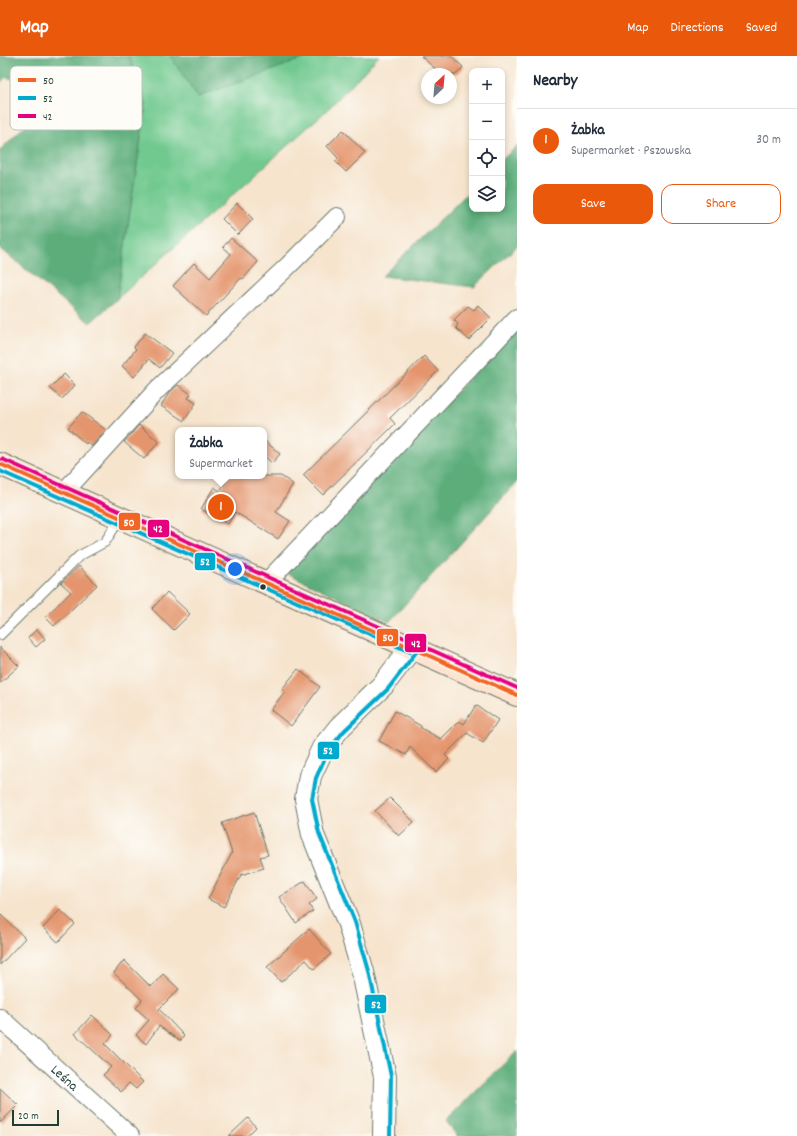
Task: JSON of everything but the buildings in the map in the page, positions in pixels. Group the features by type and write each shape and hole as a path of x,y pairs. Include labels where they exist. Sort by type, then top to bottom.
{"main road":[{"path":"0,464 517,694"}],"street":[{"path":"64,492 157,390 288,266 337,217"},
{"path":"267,582 517,318"},
{"path":"384,1136 384,1077 363,972 349,924 313,836 306,799 310,776 323,748 340,728 383,685 412,647"},
{"name":"Leśna","path":"0,1018 130,1136"}],"lane":[{"path":"0,636 80,556 105,542 121,517"}],"green space":[{"path":"0,56 129,56 133,66 10,66 10,78 6,77 0,83"},
{"path":"129,56 170,56 198,96 302,59 301,56 379,56 327,110 117,299 146,104 142,93 142,66 133,66"},
{"path":"170,56 301,56 302,59 198,97"},
{"path":"142,93 146,104 117,299 90,323 0,248 0,150 21,130 142,130"},
{"path":"517,146 517,246 474,287 382,276 469,192 469,212 505,212 505,157"},
{"path":"517,327 517,482 389,622 287,573"},
{"path":"517,1051 517,1136 457,1136 446,1121"}],"transit line":[{"name":"42","path":"2,459 517,688"},
{"name":"50","path":"0,464 517,695"},
{"name":"52","path":"0,471 410,652"},
{"name":"52","path":"390,1136 391,1076 369,971 355,922 319,833 312,799 316,778 328,751 344,731 388,689 417,651"}],"place":[{"name":"Żabka","path":"221,507"}]}
